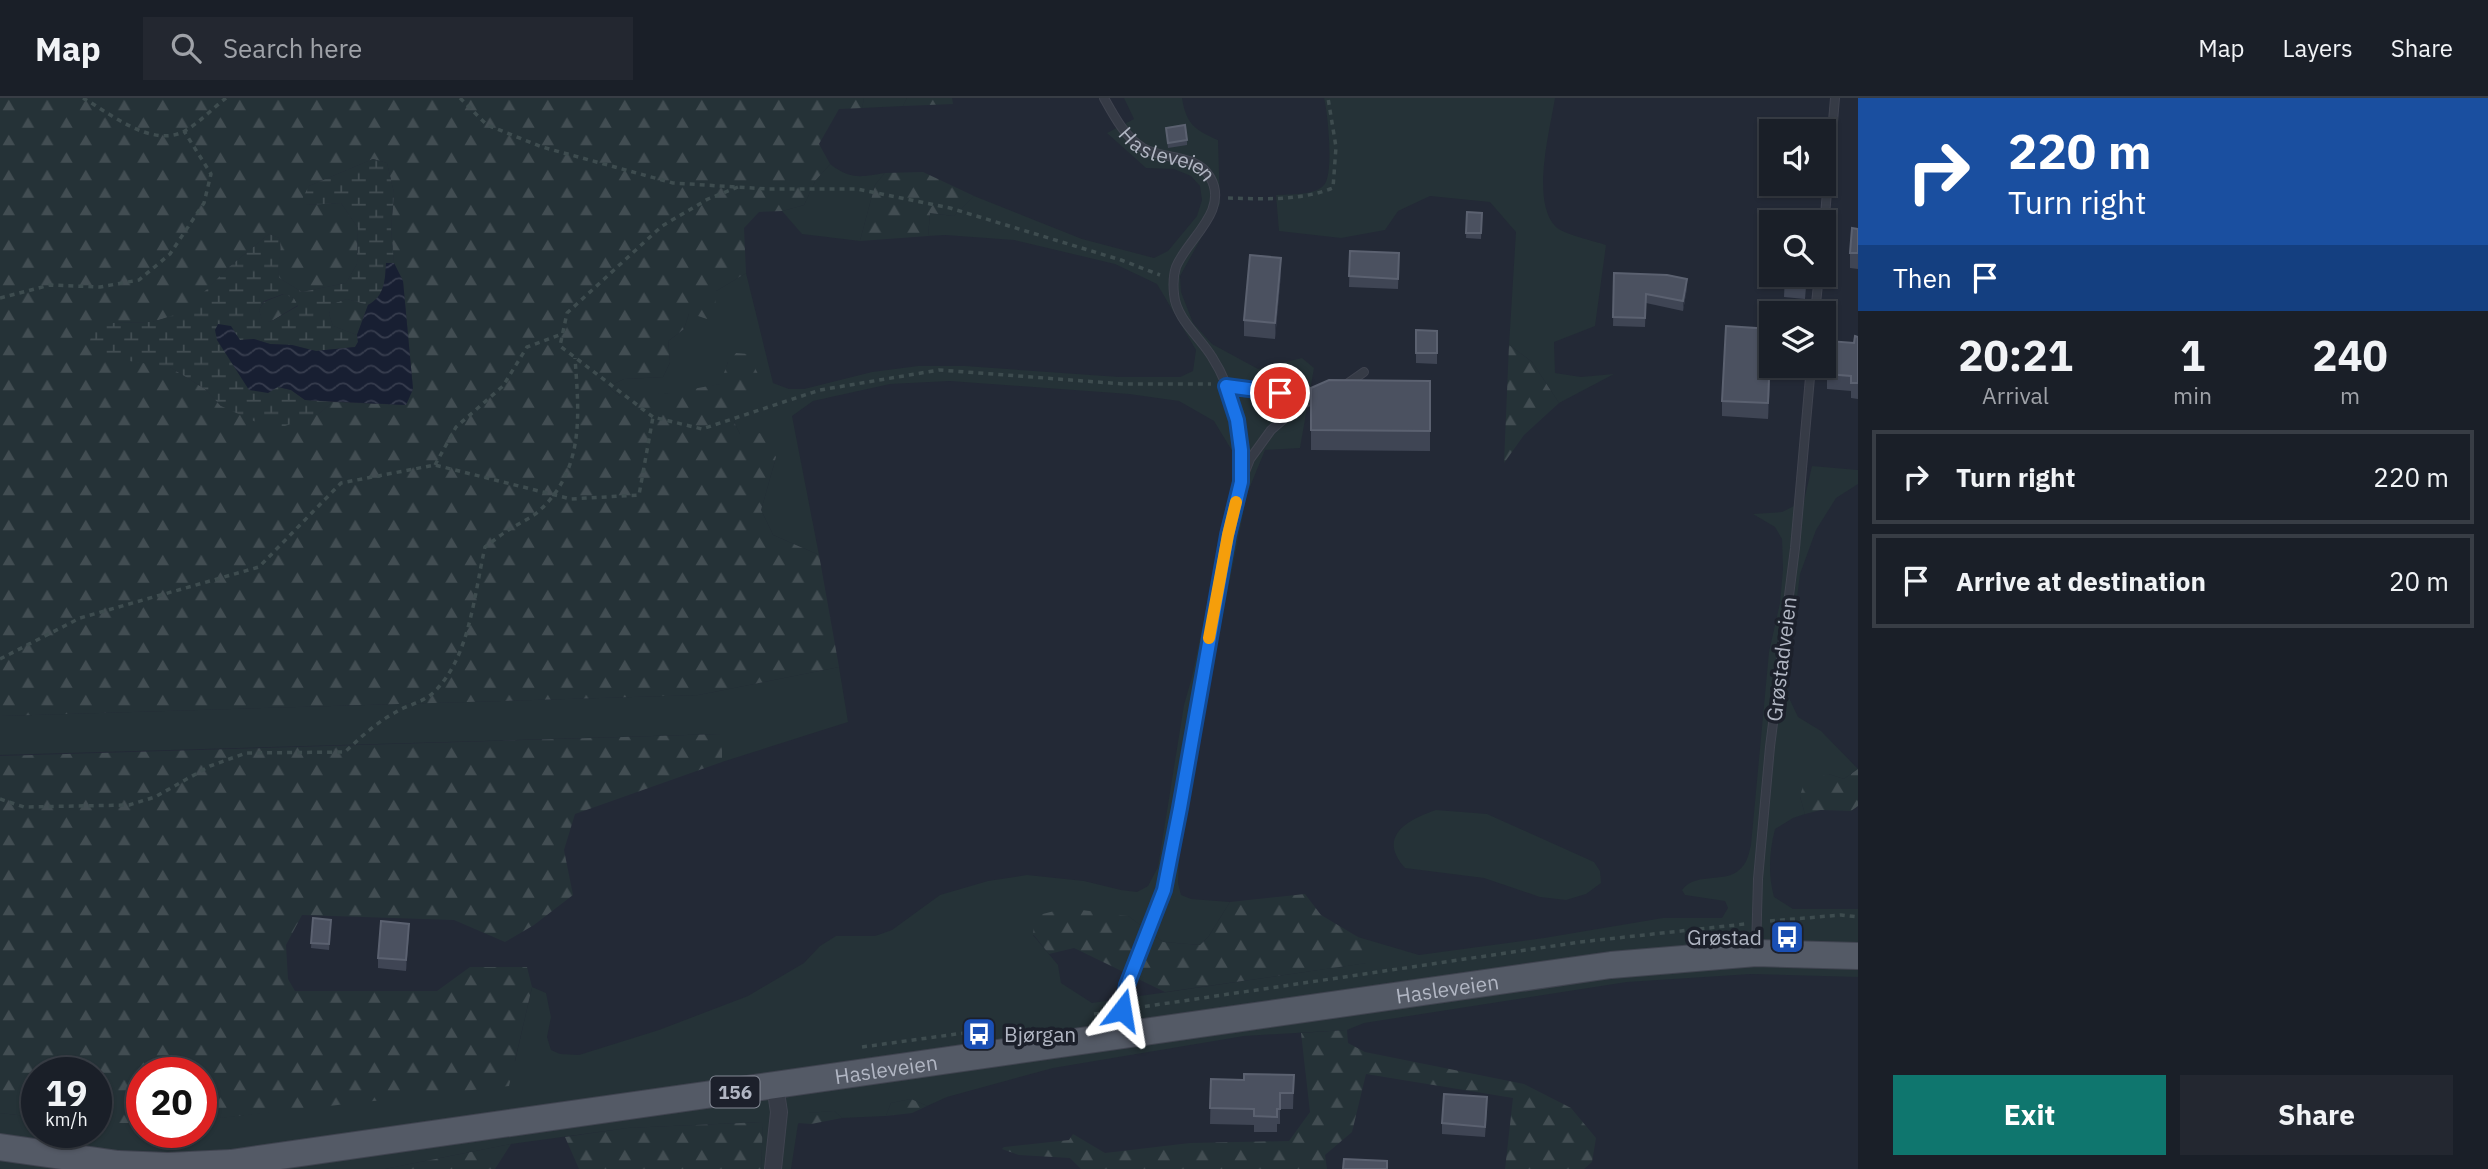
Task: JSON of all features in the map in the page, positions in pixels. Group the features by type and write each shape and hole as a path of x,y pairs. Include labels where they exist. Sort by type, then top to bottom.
{"main road":[{"name":"Hasleveien","path":"0,1147 118,1164 168,1166 231,1163 775,1086 1122,1022 1600,966 1756,953 1858,956"}],"street":[{"path":"1828,954 1858,944"},
{"path":"773,1169 779,1112 775,1086"}],"lane":[{"name":"Hasleveien","path":"1104,98 1129,137 1141,146 1153,153 1184,160 1204,169 1211,178 1215,198 1210,216 1177,266 1173,280"},
{"path":"1825,210 1835,98"},
{"path":"1173,280 1174,299 1183,319 1212,356 1226,386 1237,420 1241,482"},
{"path":"1122,1022 1127,985 1164,890 1228,535 1241,482 1250,459 1271,430 1299,406 1343,387 1364,372"},
{"name":"Grøstadveien","path":"1756,953 1755,923 1770,747 1795,548 1810,378"},
{"path":"1226,386 1256,391 1320,395"}],"path":[{"path":"83,98 141,130 163,137 184,131 226,98"},
{"path":"460,98 487,125 542,147 673,183 768,189 858,189 950,208 1121,260 1173,280"},
{"path":"466,98 467,106"},
{"path":"1215,198 1266,199 1317,194 1333,188 1336,147 1328,98"},
{"path":"0,298 50,285 100,286 139,280 170,254 204,203 211,174 184,131"},
{"path":"738,187 708,199 662,226 568,313 561,346 653,417 702,429 820,390 939,370 1124,384 1226,386"},
{"path":"435,465 456,427 503,386 527,347 562,334"},
{"path":"0,799 24,807 129,805 155,797 210,766 246,753 345,752 373,726 432,694 453,669 467,630 485,547 538,512 564,482 576,447 579,409 575,357"},
{"path":"0,659 80,618 259,567 341,483 435,465 571,499 639,495 653,417"},
{"path":"1081,1016 1122,1022 1580,942 1841,915 1858,917"},
{"path":"860,1048 991,1029"}],"green space":[{"path":"0,98 864,98 862,108 839,109 819,144 830,164 815,181 804,205 782,211 759,212 744,228 746,273 716,291 715,314 707,319 689,313 684,329 668,341 670,362 663,377 624,379 608,387 619,396 635,391 665,394 720,384 728,362 736,353 748,354 763,384 734,422 740,434 762,433 776,457 761,510 773,535 819,555 839,667 698,695 0,716","holes":["373,159 387,163 394,193 391,229 394,263 403,281 413,389 406,405 332,402 319,414 221,406 205,389 170,367 113,323 152,322 184,313 229,267 269,234 279,238 279,278 302,292 346,283 357,264 358,228 341,203 305,205 309,186"]},
{"path":"864,98 907,98 903,106 862,108"},
{"path":"907,98 952,98 953,104 903,106"},
{"path":"1124,98 1182,98 1192,125 1218,140 1220,204 1180,276 1181,292 1193,323 1212,344 1258,369 1302,358 1314,368 1300,448 1265,450 1247,494 1179,858 1178,883 1181,895 1191,899 1230,902 1209,936 1200,945 1163,942 1128,916 1033,935 1058,965 1061,983 1092,1003 1366,963 1358,937 1419,955 1663,918 1722,918 1728,908 1725,901 1685,895 1682,890 1696,881 1737,872 1746,861 1751,845 1769,652 1780,603 1783,569 1782,539 1775,527 1753,514 1782,512 1804,501 1812,466 1858,470 1858,484 1836,498 1816,530 1800,574 1787,678 1789,698 1798,717 1821,731 1858,769 1844,779 1828,774 1800,796 1805,814 1775,829 1770,872 1774,897 1793,909 1858,909 1858,977 1751,974 1627,982 1364,1023 1347,1030 1244,1036 1053,1068 947,1097 927,1106 911,1099 891,1103 886,1116 842,1118 834,1111 809,1113 798,1124 791,1169 761,1169 763,1122 628,1128 511,1144 385,1169 0,1169 0,1113 21,1115 21,1148 112,1148 112,1123 126,1123 126,1148 217,1148 217,1118 312,1107 515,1061 532,987 546,993 551,1017 547,1037 551,1050 560,1054 579,1055 659,1030 748,996 804,963 820,946 836,936 875,936 892,930 940,895 988,881 1027,875 1084,881 1137,892 1148,886 1158,867 1184,705 1233,478 1234,454 1214,421 1179,401 1129,394 950,381 890,384 813,401 792,416 819,555 773,535 761,510 776,457 740,434 734,422 742,409 728,362 721,384 700,389 619,396 608,387 624,379 663,377 670,362 668,341 684,329 689,313 716,291 746,273 773,383 789,389 804,389 872,372 918,366 965,366 1119,377 1180,377 1193,371 1196,350 1157,284 1115,264 1014,240 928,236 930,213 954,216 974,196 1082,239 1154,258 1168,251 1197,216 1202,200 1200,186 1191,176 1174,169 1146,168 1107,133 1134,119"},
{"path":"1324,98 1555,98 1544,164 1544,200 1548,214 1559,229 1606,245 1595,326 1554,342 1555,373 1581,377 1614,374 1559,403 1532,362 1509,345 1516,232 1490,202 1430,196 1398,211 1385,230 1341,238 1279,231 1276,195 1314,191 1320,189 1327,179 1329,143"},
{"path":"373,159 387,163 394,193 391,229 394,263 386,264 383,288 374,301 368,305 347,299 332,304 329,314 333,326 357,335 358,342 355,347 315,351 254,339 239,340 219,324 278,387 291,390 305,400 332,402 319,414 285,426 265,426 221,406 205,389 170,367 109,358 89,346 92,331 113,323 152,322 184,312 229,267 269,234 279,238 279,278 302,292 346,283 357,264 358,228 341,203 305,205 303,197 309,186","holes":["283,294 294,298 298,306 270,322 262,319 259,310 264,301"]},
{"path":"830,164 844,173 856,176 885,173 875,185 860,241 802,234 782,211 804,205 815,181"},
{"path":"923,172 974,196 954,216 930,213 928,236 860,241 875,185 885,173"},
{"path":"284,294 294,298 298,305 270,322 262,320 259,310 264,302"},
{"path":"347,299 368,305 357,335 333,326 329,314 331,304"},
{"path":"1509,345 1532,362 1559,403 1524,435 1504,463"},
{"path":"839,667 848,722 722,762 721,734 0,755 0,716 698,695"},
{"path":"722,734 722,762 575,814 564,850 573,895 534,925 505,942 454,920 302,915 286,945 288,979 295,991 437,991 470,967 527,967 532,987 509,1086 217,1118 217,1057 126,1057 126,1123 112,1123 112,1057 21,1057 21,1115 0,1113 0,756"},
{"path":"1858,769 1858,806 1851,811 1821,810 1805,814 1800,796 1804,783 1828,774 1844,779"},
{"path":"1436,810 1487,814 1594,862 1600,871 1601,883 1586,894 1566,900 1540,897 1484,878 1405,868 1397,857 1395,838 1407,824"},
{"path":"1305,894 1321,915 1358,937 1367,963 1165,992 1074,948 1049,954 1033,934 1035,916 1066,908 1128,916 1163,942 1200,945 1209,936 1230,902"},
{"path":"1347,1030 1348,1043 1365,1052 1524,1084 1571,1108 1596,1138 1592,1162 1584,1169 1505,1169 1513,1098 1366,1074 1352,1132 1325,1155 1327,1169 1081,1169 1070,1158 1019,1155 1002,1149 1069,1140 1073,1134 1105,1153 1190,1143 1289,1141 1310,1112 1301,1033"},
{"path":"911,1099 927,1106 912,1113 886,1116 891,1103"},
{"path":"834,1111 842,1118 811,1124 798,1123 808,1113"},
{"path":"763,1122 761,1169 579,1169 565,1137 628,1128"},
{"path":"511,1144 495,1169 385,1169"}],"water":[{"path":"386,263 394,263 403,281 413,389 406,405 305,400 291,390 278,387 268,393 249,390 217,340 215,330 218,324 231,326 240,340 254,339 316,351 355,347 368,305 378,297 383,287"}],"building":[{"path":"1185,125 1187,140 1168,143 1166,128"},
{"path":"1467,212 1482,213 1481,233 1466,233"},
{"path":"1852,228 1858,229 1858,253 1850,253"},
{"path":"1350,251 1399,253 1398,279 1349,276"},
{"path":"1250,255 1281,258 1275,323 1244,320"},
{"path":"1614,273 1667,275 1687,279 1683,301 1646,294 1645,318 1613,317"},
{"path":"1726,326 1759,328 1759,378 1769,378 1768,403 1722,401"},
{"path":"1416,330 1437,331 1437,353 1416,353"},
{"path":"1855,336 1858,337 1858,383 1851,383 1851,376 1836,375 1836,342 1854,343"},
{"path":"1329,380 1430,381 1430,431 1311,430 1311,388"},
{"path":"313,918 331,920 329,944 311,943"},
{"path":"381,921 409,924 406,960 378,958"},
{"path":"1244,1074 1294,1075 1293,1093 1280,1093 1277,1117 1254,1116 1254,1109 1210,1108 1211,1079 1244,1080"},
{"path":"1444,1094 1487,1097 1485,1127 1442,1123"},
{"path":"1344,1159 1387,1161 1387,1169 1343,1169"}],"slow traffic":[{"path":"1209,638 1236,502"}],"place":[{"name":"Grøstad","path":"1787,937"},
{"name":"Bjørgan","path":"979,1034"}],"route":[{"path":"1122,1010 1124,993 1164,890 1228,535 1241,482 1237,420 1226,386 1280,393"}]}
